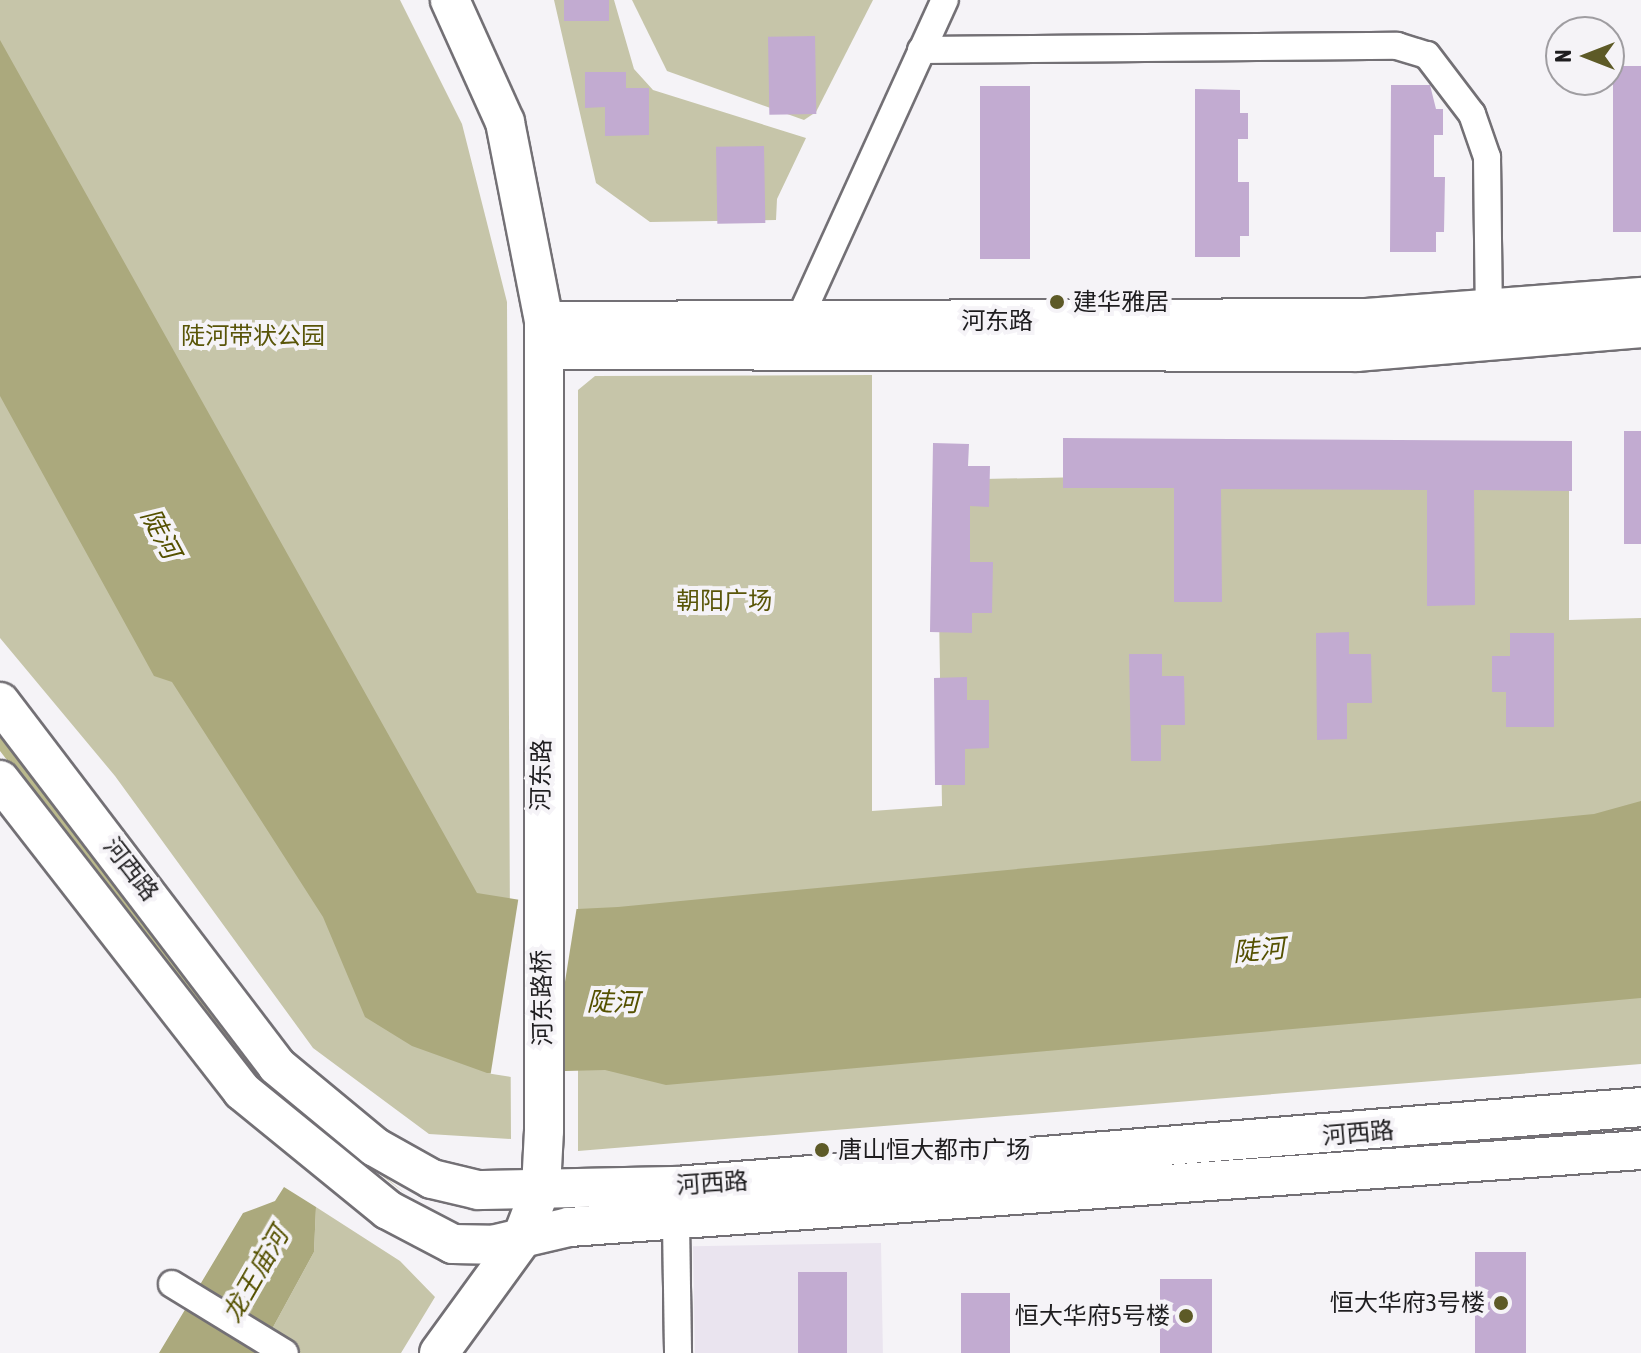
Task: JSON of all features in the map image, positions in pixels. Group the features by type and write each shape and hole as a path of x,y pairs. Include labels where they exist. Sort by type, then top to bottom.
{"main road":[{"name":"河东路","path":"450,0 505,122 546,336 541,864"},
{"name":"河东路","path":"546,336 798,322 1489,312 1641,297"},
{"name":"河东路","path":"546,336 1357,352 1641,328"},
{"name":"河西路","path":"0,702 277,1066 375,1147 432,1179 478,1190 677,1186 1641,1107"},
{"name":"河西路","path":"0,780 242,1091 388,1210 453,1244 521,1240 569,1227 676,1223 1641,1150"},
{"name":"河东路桥","path":"439,1353 521,1240 541,1188 544,1131 541,864"}],"street":[{"path":"798,322 945,0"},
{"path":"921,50 1397,46 1427,55 1472,114 1487,157 1489,312"},
{"path":"676,1223 678,1353"},
{"path":"172,1284 285,1353"}],"shaded area":[{"path":"0,731 288,1099 406,1194 248,1073 0,751"},
{"path":"881,1243 883,1353 695,1353 693,1246"}],"green space":[{"name":"陡河带状公园","path":"0,0 400,0 462,124 507,302 511,1139 429,1134 313,1048 115,776 0,638"},
{"path":"554,0 614,0 634,69 653,90 806,138 777,199 776,220 650,222 596,183"},
{"path":"632,0 873,0 816,112 804,120 667,71"},
{"name":"朝阳广场","path":"872,375 872,811 942,806 937,480 1569,467 1569,620 1641,618 1641,1064 578,1151 578,390 595,376"},
{"path":"316,1207 400,1261 435,1297 401,1353 259,1353 314,1252"}],"water":[{"name":"陡河","path":"0,40 477,893 577,909 618,907 1594,814 1641,801 1641,998 666,1085 605,1070 487,1073 412,1046 365,1017 323,917 172,682 154,676 0,396"},
{"name":"龙王庙河","path":"284,1187 316,1207 314,1252 259,1353 159,1353 243,1213 275,1201"}],"pier":[{"path":"519,895 577,904 549,1083 491,1074"}],"building":[{"path":"564,0 609,0 609,21 564,21"},
{"path":"815,36 816,114 769,115 768,37"},
{"path":"1625,66 1641,66 1641,232 1613,232 1613,96 1625,96"},
{"path":"585,72 626,72 626,88 649,88 649,135 605,136 605,107 585,108"},
{"path":"1391,85 1430,85 1436,109 1443,109 1443,135 1434,135 1434,177 1445,177 1444,232 1436,232 1436,252 1390,252"},
{"path":"980,86 1030,86 1030,259 980,259"},
{"path":"1195,89 1240,90 1240,113 1248,113 1248,139 1238,139 1238,182 1249,182 1249,236 1240,236 1240,257 1195,257"},
{"path":"764,146 765,223 717,224 716,147"},
{"path":"1624,431 1641,431 1641,544 1624,544"},
{"path":"1063,438 1572,441 1572,491 1474,490 1475,605 1427,606 1427,490 1221,489 1222,602 1174,602 1174,488 1063,488"},
{"path":"933,443 969,444 968,466 990,466 989,507 970,506 970,562 993,562 992,613 972,613 972,633 930,632"},
{"path":"1349,632 1349,654 1371,654 1372,703 1347,703 1347,739 1317,740 1316,633"},
{"path":"1510,633 1554,633 1554,727 1506,727 1506,692 1492,692 1492,656 1510,656"},
{"path":"1129,654 1162,654 1162,676 1184,676 1185,725 1161,725 1161,761 1131,761"},
{"path":"967,677 967,700 989,700 989,748 965,749 965,785 935,785 934,678"},
{"name":"恒大华府3号楼","path":"1475,1252 1526,1252 1526,1353 1475,1353"},
{"path":"798,1272 847,1272 847,1353 798,1353"},
{"name":"恒大华府5号楼","path":"1160,1279 1212,1279 1212,1353 1160,1353"},
{"path":"961,1293 1010,1293 1010,1353 961,1353"}],"place":[{"name":"建华雅居","path":"1057,302"},
{"name":"唐山恒大都市广场","path":"822,1150"},
{"name":"恒大华府3号楼","path":"1501,1303"},
{"name":"恒大华府5号楼","path":"1186,1316"}]}
